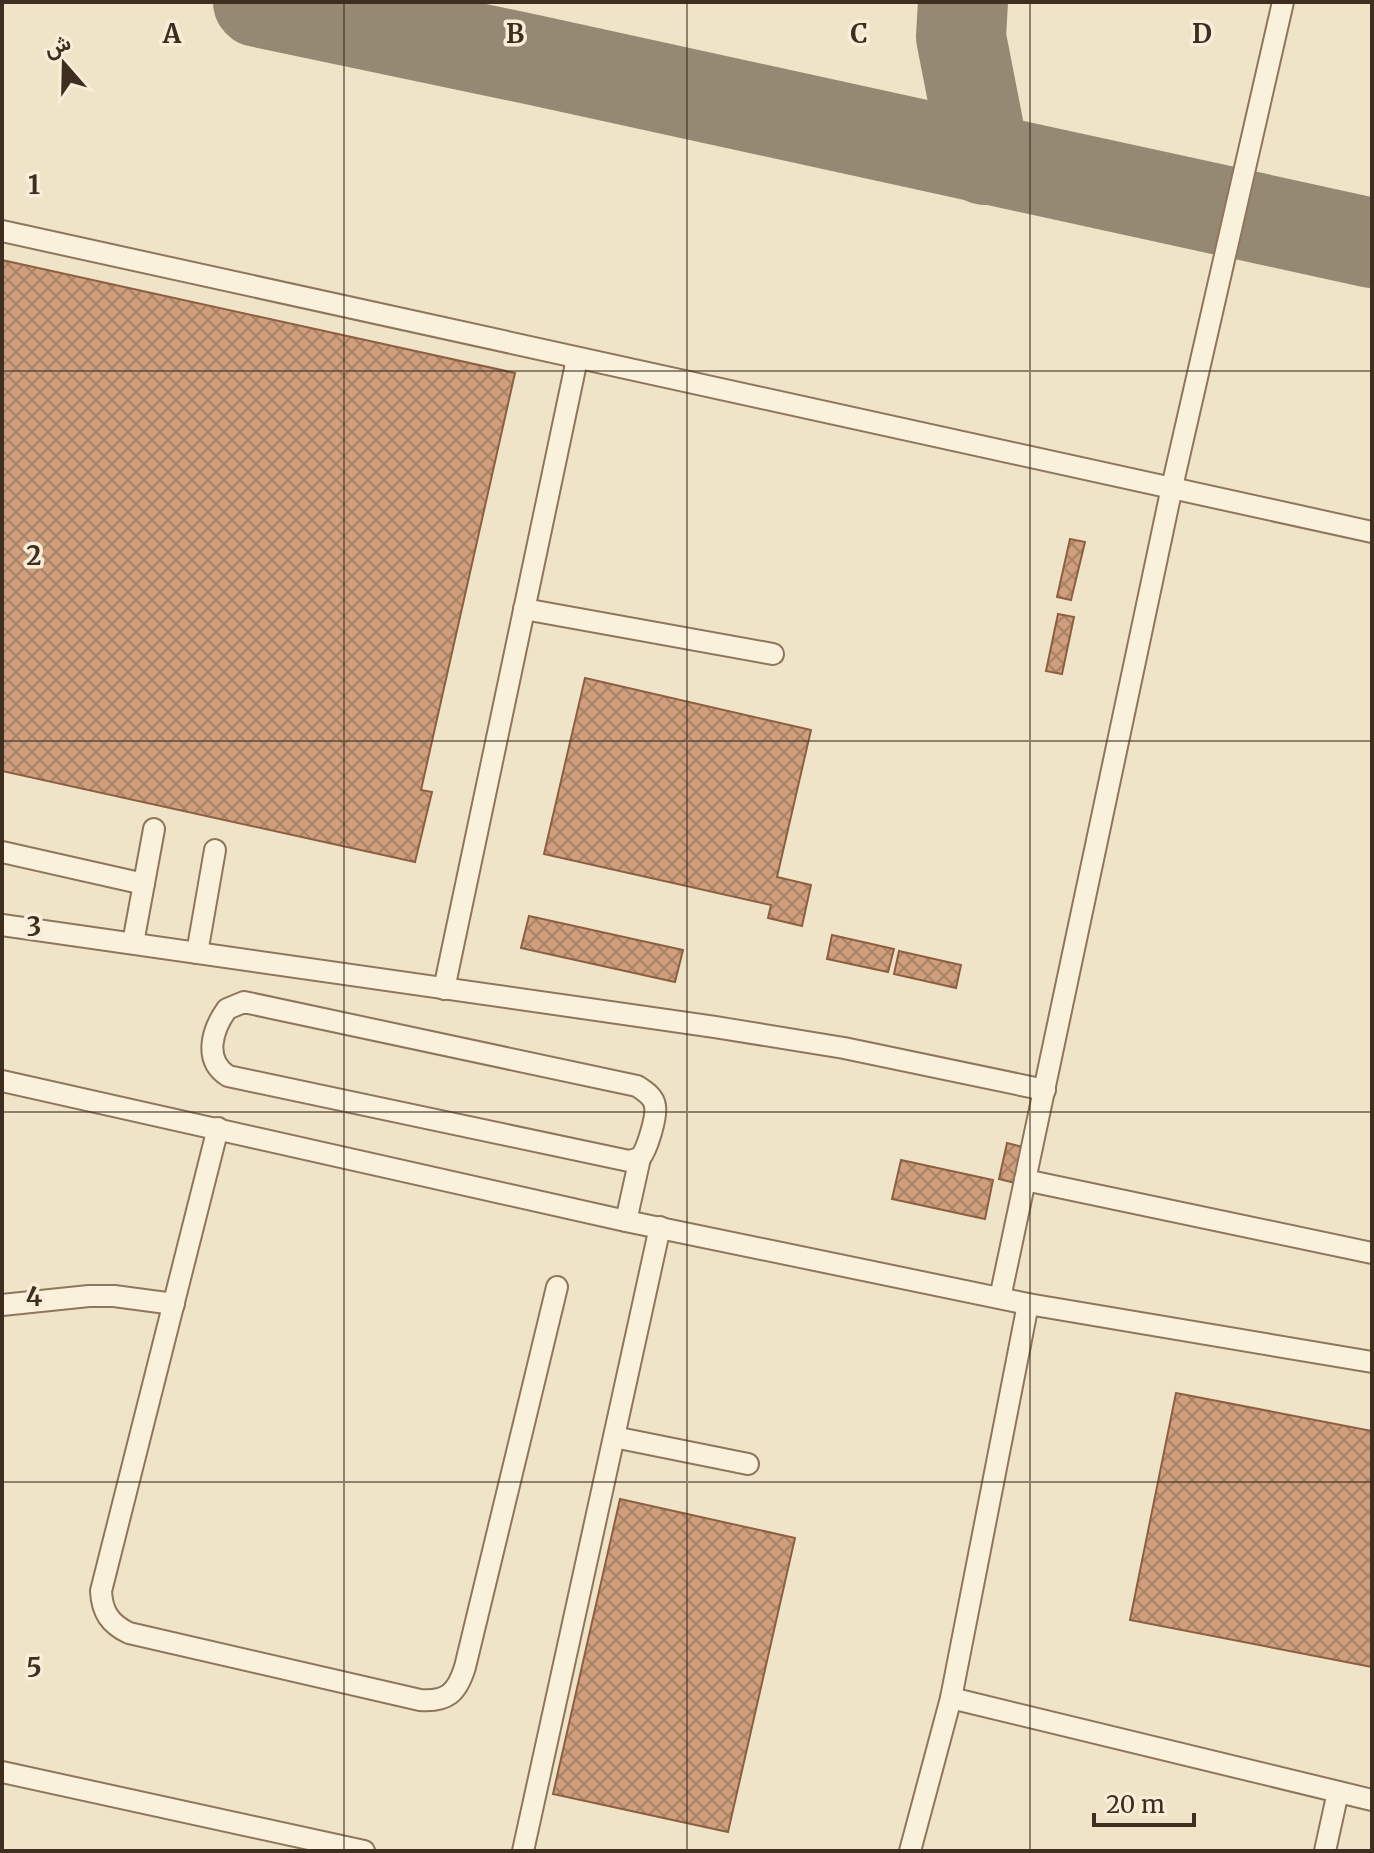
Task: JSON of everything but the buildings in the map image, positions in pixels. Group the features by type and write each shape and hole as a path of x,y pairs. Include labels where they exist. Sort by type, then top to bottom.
{"lane":[{"path":"1000,1298 1172,487 1283,2"},
{"path":"2,231 1372,532"},
{"path":"444,989 577,359"},
{"path":"524,609 773,654"},
{"path":"133,943 154,829"},
{"path":"197,953 215,850"},
{"path":"2,852 144,884"},
{"path":"2,925 715,1027 844,1048 1045,1090"},
{"path":"626,1221 655,1106 652,1098 637,1086 244,1002 227,1009 217,1027 211,1055 214,1064 228,1076 629,1161 640,1158"},
{"path":"2,1081 626,1221 1028,1304 1372,1362"},
{"path":"218,1128 101,1591 101,1602 110,1621 129,1633 434,1701 455,1690 465,1667 557,1287"},
{"path":"1025,1180 1372,1253"},
{"path":"523,1851 660,1227"},
{"path":"2,1305 89,1296 174,1304"},
{"path":"910,1851 951,1698 1028,1304"},
{"path":"614,1437 748,1464"},
{"path":"951,1698 1372,1800"},
{"path":"2,1772 364,1851"},
{"path":"1325,1851 1338,1792"}],"taxiway":[{"path":"258,2 1372,243"},
{"path":"963,2 961,37 985,160"}]}
